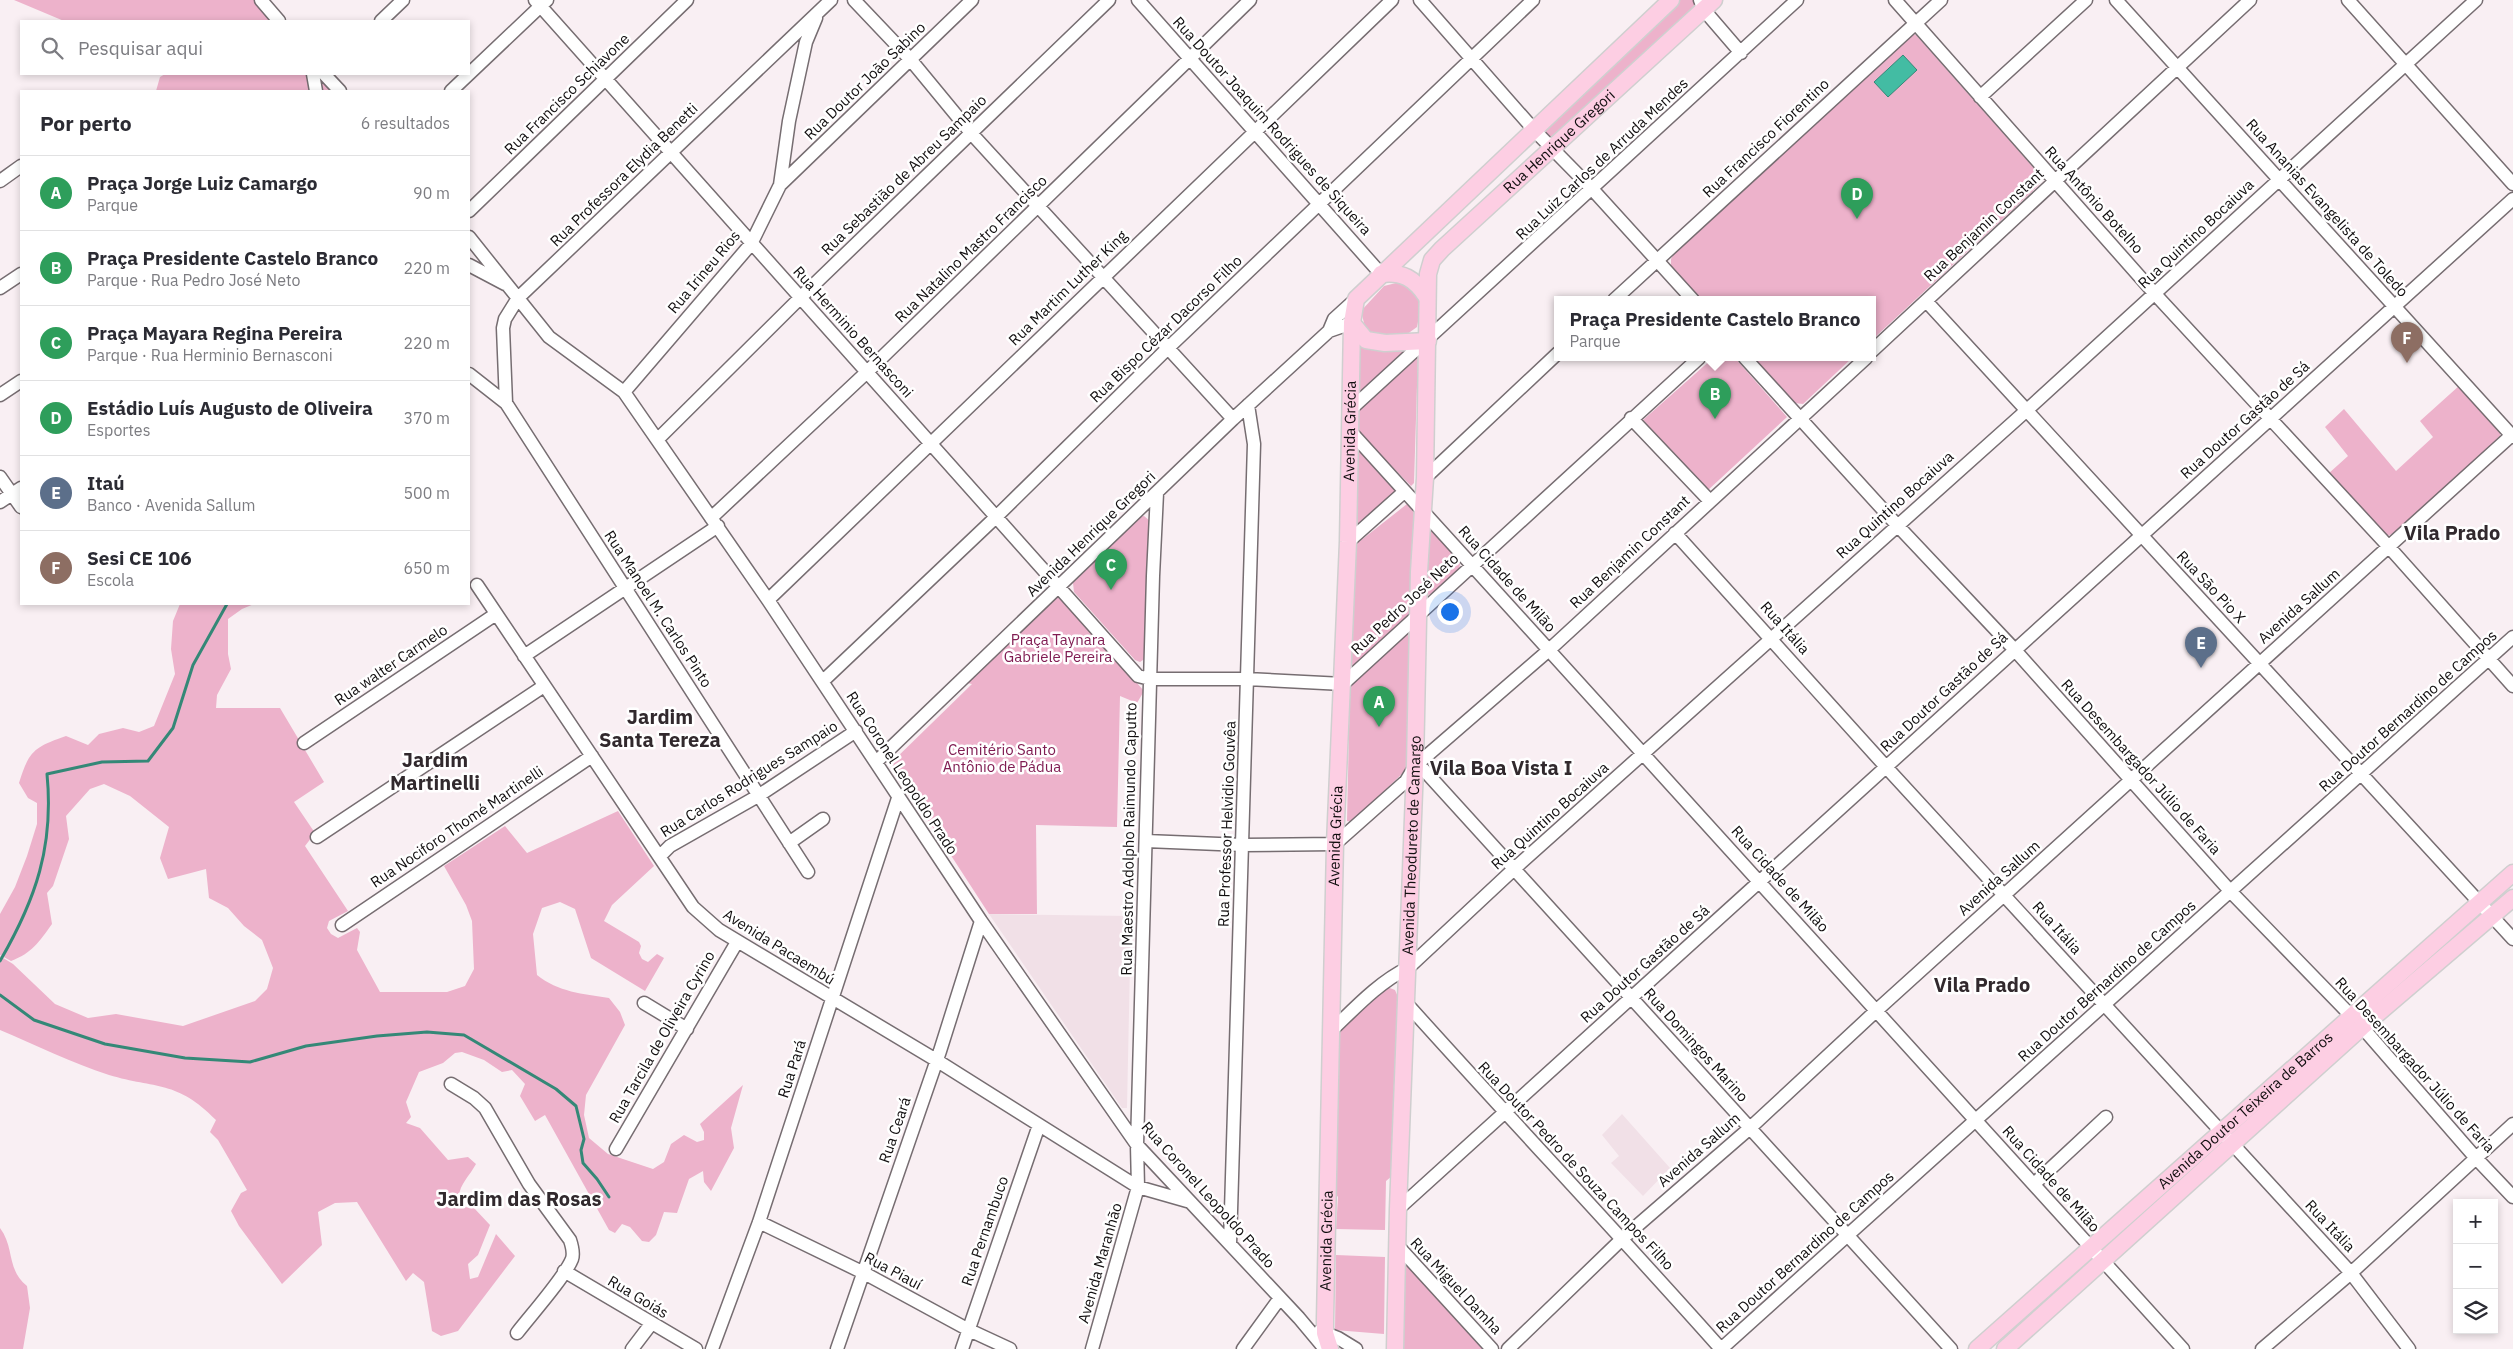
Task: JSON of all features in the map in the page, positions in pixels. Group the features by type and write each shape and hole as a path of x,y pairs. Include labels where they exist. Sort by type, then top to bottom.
{"main road":[{"name":"Rua Henrique Gregori","path":"1381,274 1671,0"},
{"name":"Rua Henrique Gregori","path":"1426,296 1428,274 1432,260 1706,3"},
{"path":"1393,272 1405,275 1415,282 1426,296 1428,341 1385,343 1366,340 1352,323 1356,299 1381,274 1393,272"},
{"name":"Avenida Grécia","path":"1330,1349 1325,1332 1335,844 1348,542 1352,323"},
{"name":"Avenida Theodureto de Camargo","path":"1394,1349 1396,1245 1415,766 1421,509 1425,478 1428,341"},
{"name":"Avenida Doutor Teixeira de Barros","path":"2005,1349 2234,1145 2357,1022 2513,873"},
{"name":"Avenida Doutor Teixeira de Barros","path":"1977,1349 2222,1132 2513,898"}],"street":[{"path":"381,20 403,0"},
{"name":"Rua Francisco Schiavone","path":"470,210 687,0"},
{"name":"Rua Professora Elydia Benetti","path":"506,403 503,328 505,319 518,298 831,0"},
{"path":"854,0 910,60 971,133 1039,205 1103,278 1233,419"},
{"name":"Rua Doutor João Sabino","path":"780,185 972,0"},
{"name":"Rua Sebastião de Abreu Sampaio","path":"658,439 1109,0"},
{"name":"Rua Doutor Joaquim Rodrigues de Siqueira","path":"1138,0 1381,274"},
{"name":"Rua Natalino Mastro Francisco","path":"524,656 626,589 714,522 1250,0"},
{"name":"Rua Martim Luther King","path":"768,600 1392,0"},
{"path":"1420,0 1534,131 1593,190 1689,296"},
{"name":"Rua Bispo Cézar Dacorso Filho","path":"822,681 996,517 1168,348 1533,0"},
{"name":"Rua Luiz Carlos de Arruda Mendes","path":"1351,409 1593,190 1797,0"},
{"name":"Rua Antônio Botelho","path":"1894,0 2155,294 2389,547 2513,686"},
{"name":"Rua Francisco Fiorentino","path":"1618,296 1940,0"},
{"path":"1980,97 2086,0"},
{"name":"Rua Ananias Evangelista de Toledo","path":"2116,0 2512,436"},
{"name":"Rua Benjamin Constant","path":"1876,347 2250,0"},
{"path":"2348,0 2513,184"},
{"name":"Rua Quintino Bocaiuva","path":"1332,1030 1368,996 1397,973 1408,968 1514,869 2155,294 2476,0"},
{"path":"262,1 278,20"},
{"path":"470,72 541,2"},
{"name":"Rua Herminio Bernasconi","path":"541,2 670,153 1138,676 1150,679"},
{"path":"1706,3 1741,53"},
{"name":"Rua Irineu Rios","path":"624,392 751,244 780,185 789,121 806,42 818,13"},
{"path":"316,90 322,75"},
{"path":"323,75 339,90"},
{"path":"452,90 467,75"},
{"path":"0,181 20,167"},
{"name":"Rua Doutor Gastão de Sá","path":"1398,1209 2513,199"},
{"name":"Rua Coronel Leopoldo Prado","path":"470,238 549,337 624,392 768,600 981,921 1137,1145 1187,1201 1299,1318 1325,1349"},
{"path":"470,266 508,285"},
{"path":"0,288 20,275"},
{"path":"1329,331 1334,319 1356,299"},
{"name":"Rua São Pio X","path":"1926,301 2513,939"},
{"path":"1329,331 1352,323"},
{"name":"Avenida Henrique Gregori","path":"876,762 1233,419 1329,331"},
{"path":"1425,478 1554,358"},
{"name":"Rua Pedro José Neto","path":"1343,684 1696,361"},
{"name":"Rua Desembargador Júlio de Faria","path":"1748,361 1897,525 2014,649 2231,892 2357,1022 2475,1157 2513,1197"},
{"name":"Rua Benjamin Constant","path":"1335,844 1406,781 1415,766 1549,650 1709,500 1801,419 1863,361"},
{"name":"Rua Manoel M. Carlos Pinto","path":"470,375 506,403 808,872"},
{"path":"0,395 20,382"},
{"name":"Rua Professor Helvidio Gouvêa","path":"1230,1244 1254,444 1248,405"},
{"path":"1632,418 1709,500"},
{"name":"Rua Cidade de Milão","path":"1351,432 2183,1349"},
{"name":"Avenida Sallum","path":"1508,1349 1623,1238 1750,1128 1877,1010 2512,436"},
{"path":"0,477 17,491 0,502"},
{"path":"1348,542 1404,492"},
{"name":"Rua Maestro Adolpho Raimundo Caputto","path":"1138,1187 1137,1145 1150,679 1158,493"},
{"name":"Rua Itália","path":"1675,533 1772,637 1887,768 2006,894 2105,1006 2351,1272 2409,1349"},
{"name":"Avenida Pacaembú","path":"477,585 693,907 719,930 936,1060 1138,1187 1187,1201"},
{"name":"Rua walter Carmelo","path":"304,743 496,614"},
{"name":"Rua Doutor Bernardino de Campos","path":"1721,1349 1975,1120 2105,1006 2513,637"},
{"path":"1150,679 1247,679 1343,684"},
{"path":"317,838 544,686"},
{"name":"Rua Carlos Rodrigues Sampaio","path":"660,856 670,846 758,796 856,731"},
{"name":"Rua Nociforo Thomé Martinelli","path":"342,926 592,756"},
{"name":"Rua Domingos Marino","path":"1415,766 1424,770 1951,1349"},
{"name":"Rua Pará","path":"712,1349 759,1222 898,798"},
{"path":"789,843 823,819"},
{"path":"1146,841 1243,845 1335,844"},
{"name":"Rua Ceará","path":"837,1349 936,1060 981,921"},
{"name":"Rua Tarcila de Oliveira Cyrino","path":"616,1149 737,942"},
{"path":"644,1003 687,1029"},
{"name":"Rua Doutor Pedro de Souza Campos Filho","path":"1407,1004 1504,1113 1623,1238 1721,1349"},
{"path":"451,1084 474,1098 485,1108 530,1184 570,1240 573,1249 572,1259 517,1333"},
{"path":"2034,1184 2106,1117"},
{"name":"Rua Pernambuco","path":"962,1349 1039,1124"},
{"path":"2262,1349 2351,1272 2513,1124"},
{"name":"Avenida Maranhão","path":"1092,1349 1138,1187"},
{"name":"Rua Piauí","path":"759,1222 864,1273 969,1330 1010,1349"},
{"name":"Rua Miguel Damha","path":"1396,1245 1492,1349"},
{"name":"Rua Goiás","path":"564,1271 696,1349"},
{"path":"1243,1349 1280,1298"},
{"path":"632,1349 651,1324"},
{"path":"1308,1330 1325,1332 1356,1349"}],"shaded area":[{"path":"1903,55 1917,70 1888,97 1874,82"},
{"path":"989,914 1131,916 1127,1108 1122,1108"},
{"path":"1622,1114 1670,1168 1643,1196 1611,1163 1619,1156 1602,1135"}],"green space":[{"path":"14,0 257,0 273,20 62,20"},
{"path":"1668,0 1703,0 1553,140 1536,122"},
{"path":"1911,33 1916,35 2040,175 2039,185 1876,336 1876,296 1697,296 1671,266 1671,259 1675,252"},
{"path":"163,75 319,75 332,90 156,90 160,77"},
{"path":"1400,282 1413,289 1417,294 1419,313 1417,327 1403,337 1370,333 1365,327 1361,311 1384,286"},
{"path":"1355,339 1413,345 1357,401"},
{"path":"1418,354 1414,483 1411,486 1358,432 1356,410"},
{"path":"1710,361 1738,361 1787,417 1707,491 1643,420"},
{"path":"1756,361 1849,361 1803,404 1794,403"},
{"path":"2460,385 2500,428 2500,437 2392,534 2387,536 2328,474 2348,456 2325,427 2344,409 2396,471 2433,437 2420,421"},
{"path":"1354,443 1397,490 1356,531"},
{"path":"1407,504 1414,513 1410,615 1351,670 1355,545"},
{"path":"1144,516 1150,521 1146,658 1140,662 1135,660 1074,592 1073,583 1138,517"},
{"path":"1426,518 1460,561 1460,566 1448,582 1426,596"},
{"name":"Cemitério Santo Antônio de Pádua","path":"1058,596 1062,598 1144,691 1137,703 1120,696 1117,827 1036,825 1037,914 989,914 891,763 972,684 967,683"},
{"path":"180,605 252,605 228,619 228,654 231,669 217,695 216,708 280,708 324,782 294,802 315,833 305,846 348,911 329,921 327,928 331,934 338,938 357,928 360,932 357,950 380,992 447,992 465,986 474,969 472,921 466,905 444,866 505,826 527,853 618,811 654,866 612,905 604,921 639,942 641,946 639,953 642,959 648,962 657,954 664,958 645,991 591,958 575,909 560,902 542,908 533,934 537,975 562,989 609,998 620,1012 625,1025 586,1095 584,1115 589,1138 608,1154 653,1169 664,1162 671,1144 684,1135 697,1142 704,1140 704,1132 700,1124 743,1085 731,1128 734,1148 711,1191 704,1182 703,1171 689,1179 677,1213 664,1212 656,1235 649,1242 642,1241 630,1227 622,1224 615,1233 609,1230 545,1115 535,1121 520,1096 525,1084 512,1070 502,1072 484,1060 462,1052 455,1053 443,1063 419,1072 406,1102 411,1117 406,1123 420,1128 448,1160 468,1157 476,1164 462,1186 459,1196 460,1201 464,1207 474,1208 490,1225 478,1255 468,1264 470,1279 478,1277 496,1234 515,1256 458,1331 441,1336 432,1331 424,1282 413,1273 406,1281 357,1202 335,1203 318,1212 322,1245 282,1284 239,1226 231,1211 241,1193 247,1190 218,1140 210,1132 216,1120 202,1107 177,1092 109,1075 0,1030 0,956 13,964 55,1004 88,1018 116,1014 183,1026 255,1001 267,989 273,968 262,940 244,926 228,908 209,898 206,869 168,879 160,858 169,827 130,796 104,784 90,789 66,816 69,839 53,886 47,893 52,924 30,951 11,961 0,955 0,914 15,887 37,824 37,803 28,798 19,783 26,763 40,747 66,736 88,745 99,734 123,728 139,732 154,726 175,674 171,649 173,621"},
{"path":"1407,634 1410,639 1407,769 1352,822 1347,821 1350,685 1402,636"},
{"path":"1387,987 1395,990 1398,997 1392,1176 1386,1181 1385,1230 1336,1229 1338,1197 1333,1190 1336,1030"},
{"path":"0,1228 8,1243 16,1273 27,1286 30,1308 23,1349 0,1349"},
{"path":"1336,1255 1385,1257 1384,1334 1335,1330"},
{"path":"1405,1264 1409,1267 1484,1349 1398,1349"}],"waterway":[{"path":"0,961 24,916 40,871 48,825 47,774 102,762 148,761 173,728 193,665 226,605"},
{"path":"0,995 34,1020 105,1044 185,1058 250,1062 306,1046 377,1036 427,1032 464,1035 556,1089 576,1106 584,1139 581,1150 583,1163 609,1197"}],"place":[{"name":"Estádio Luís Augusto de Oliveira","path":"1857,219"},
{"name":"Sesi CE 106","path":"2407,363"},
{"name":"Praça Presidente Castelo Branco","path":"1715,419"},
{"name":"Praça Mayara Regina Pereira","path":"1111,590"},
{"name":"Itaú","path":"2201,668"},
{"name":"Praça Jorge Luiz Camargo","path":"1379,727"}],"district":[{"name":"Vila Prado","path":"2452,533"},
{"name":"Jardim Santa Tereza","path":"660,728"},
{"name":"Vila Boa Vista I","path":"1501,768"},
{"name":"Jardim Martinelli","path":"435,772"},
{"name":"Vila Prado","path":"1982,985"},
{"name":"Jardim das Rosas","path":"519,1199"}],"park label":[{"name":"Praça Taynara Gabriele Pereira","path":"1058,648"}]}
